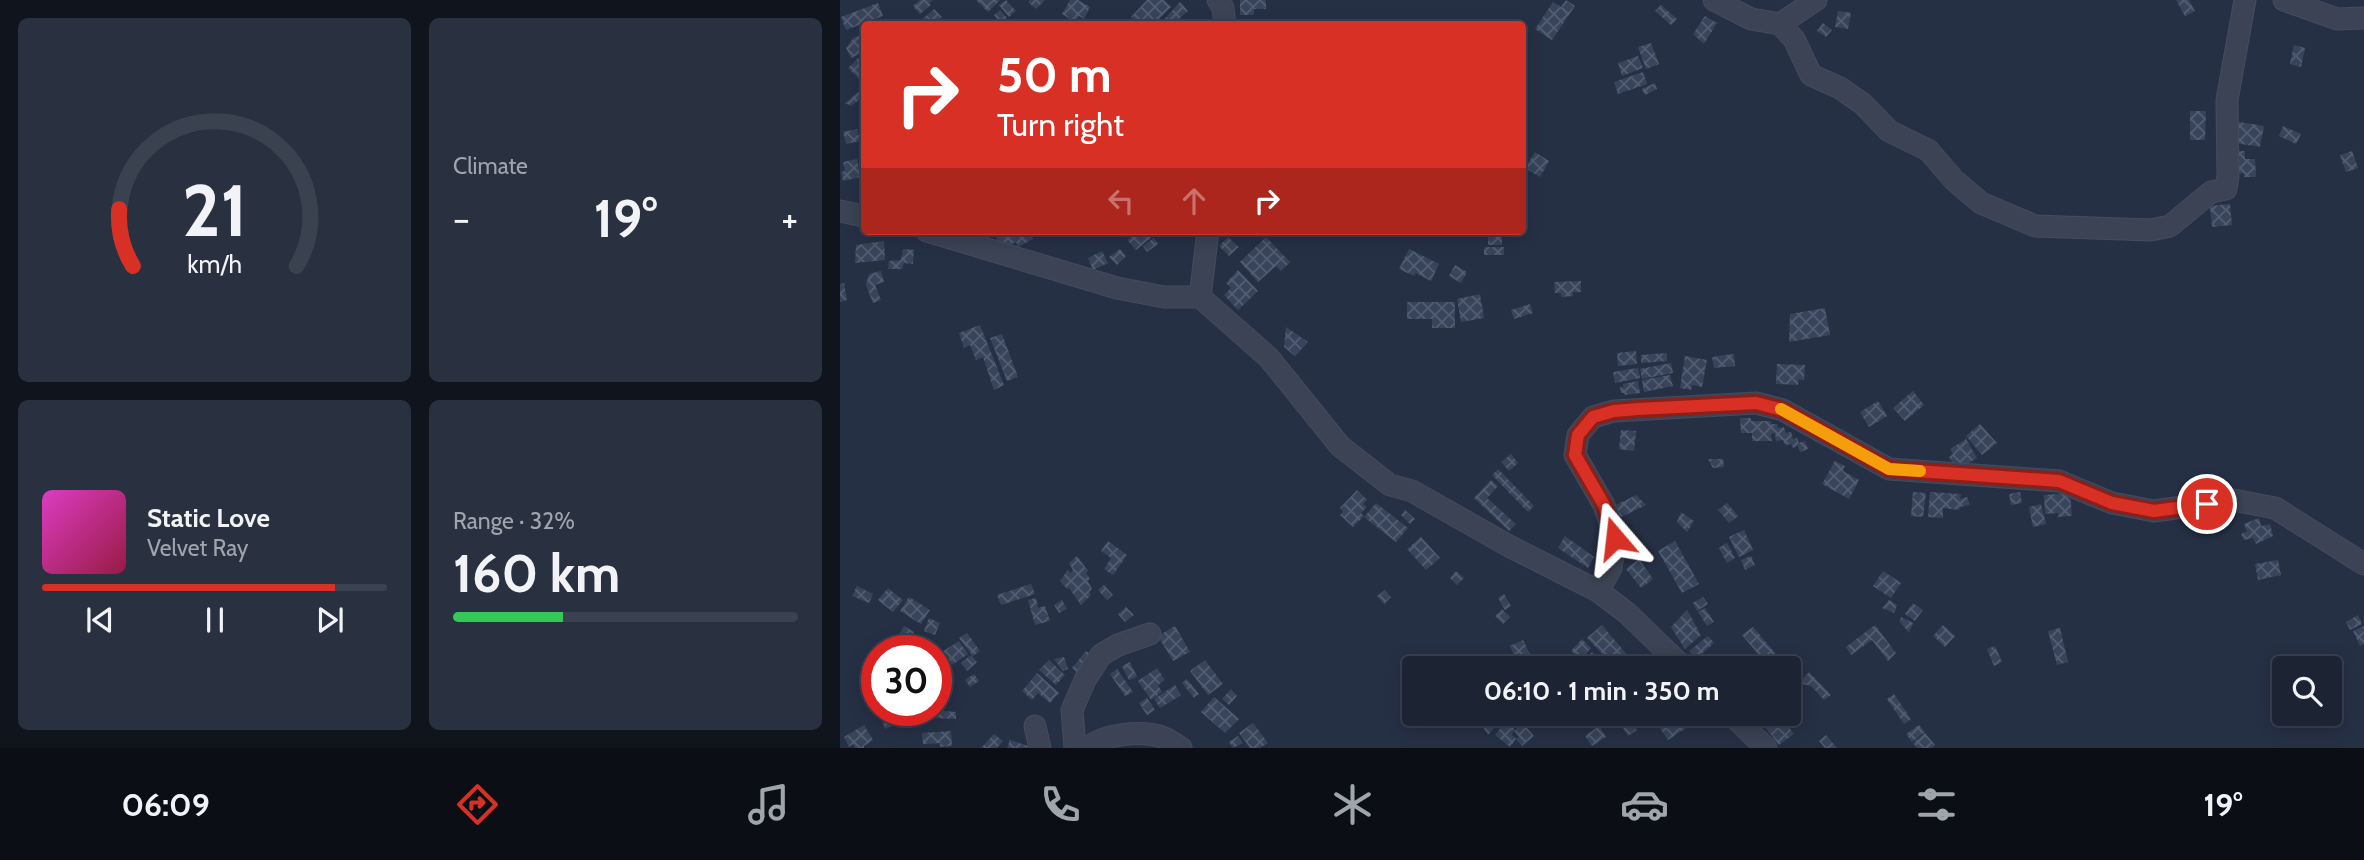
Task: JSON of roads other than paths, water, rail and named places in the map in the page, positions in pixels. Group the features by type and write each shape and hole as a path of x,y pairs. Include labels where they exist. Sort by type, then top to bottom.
{"street":[{"path":"1218,0 1223,8 1225,21"},
{"path":"1714,0 1751,19 1780,24 1794,39 1811,75 1840,88 1863,104 1889,131 1928,150 1954,180 1981,203 2035,226 2151,230 2170,226 2211,192 2225,189 2228,176 2227,100 2245,0"},
{"path":"1780,24 1816,0"},
{"path":"2284,0 2337,19 2364,18"},
{"path":"840,211 861,215"},
{"path":"940,235 1117,288 1164,297 1200,297 1269,358 1340,446 1390,485 1412,491 1509,546 1598,591 1627,613 1672,656"},
{"path":"1200,297 1208,235"},
{"path":"1598,591 1611,568 1615,538 1604,505 1575,455 1578,435 1593,417 1614,411 1756,403 1783,410 1889,469 2059,481 2112,503 2154,511 2233,500 2275,508 2364,564"},
{"path":"1075,748 1072,710 1101,655 1118,645 1150,634"},
{"path":"1035,726 1041,748"},
{"path":"1743,726 1766,748"},
{"path":"1087,748 1099,739 1131,734 1162,737 1181,748"}]}
